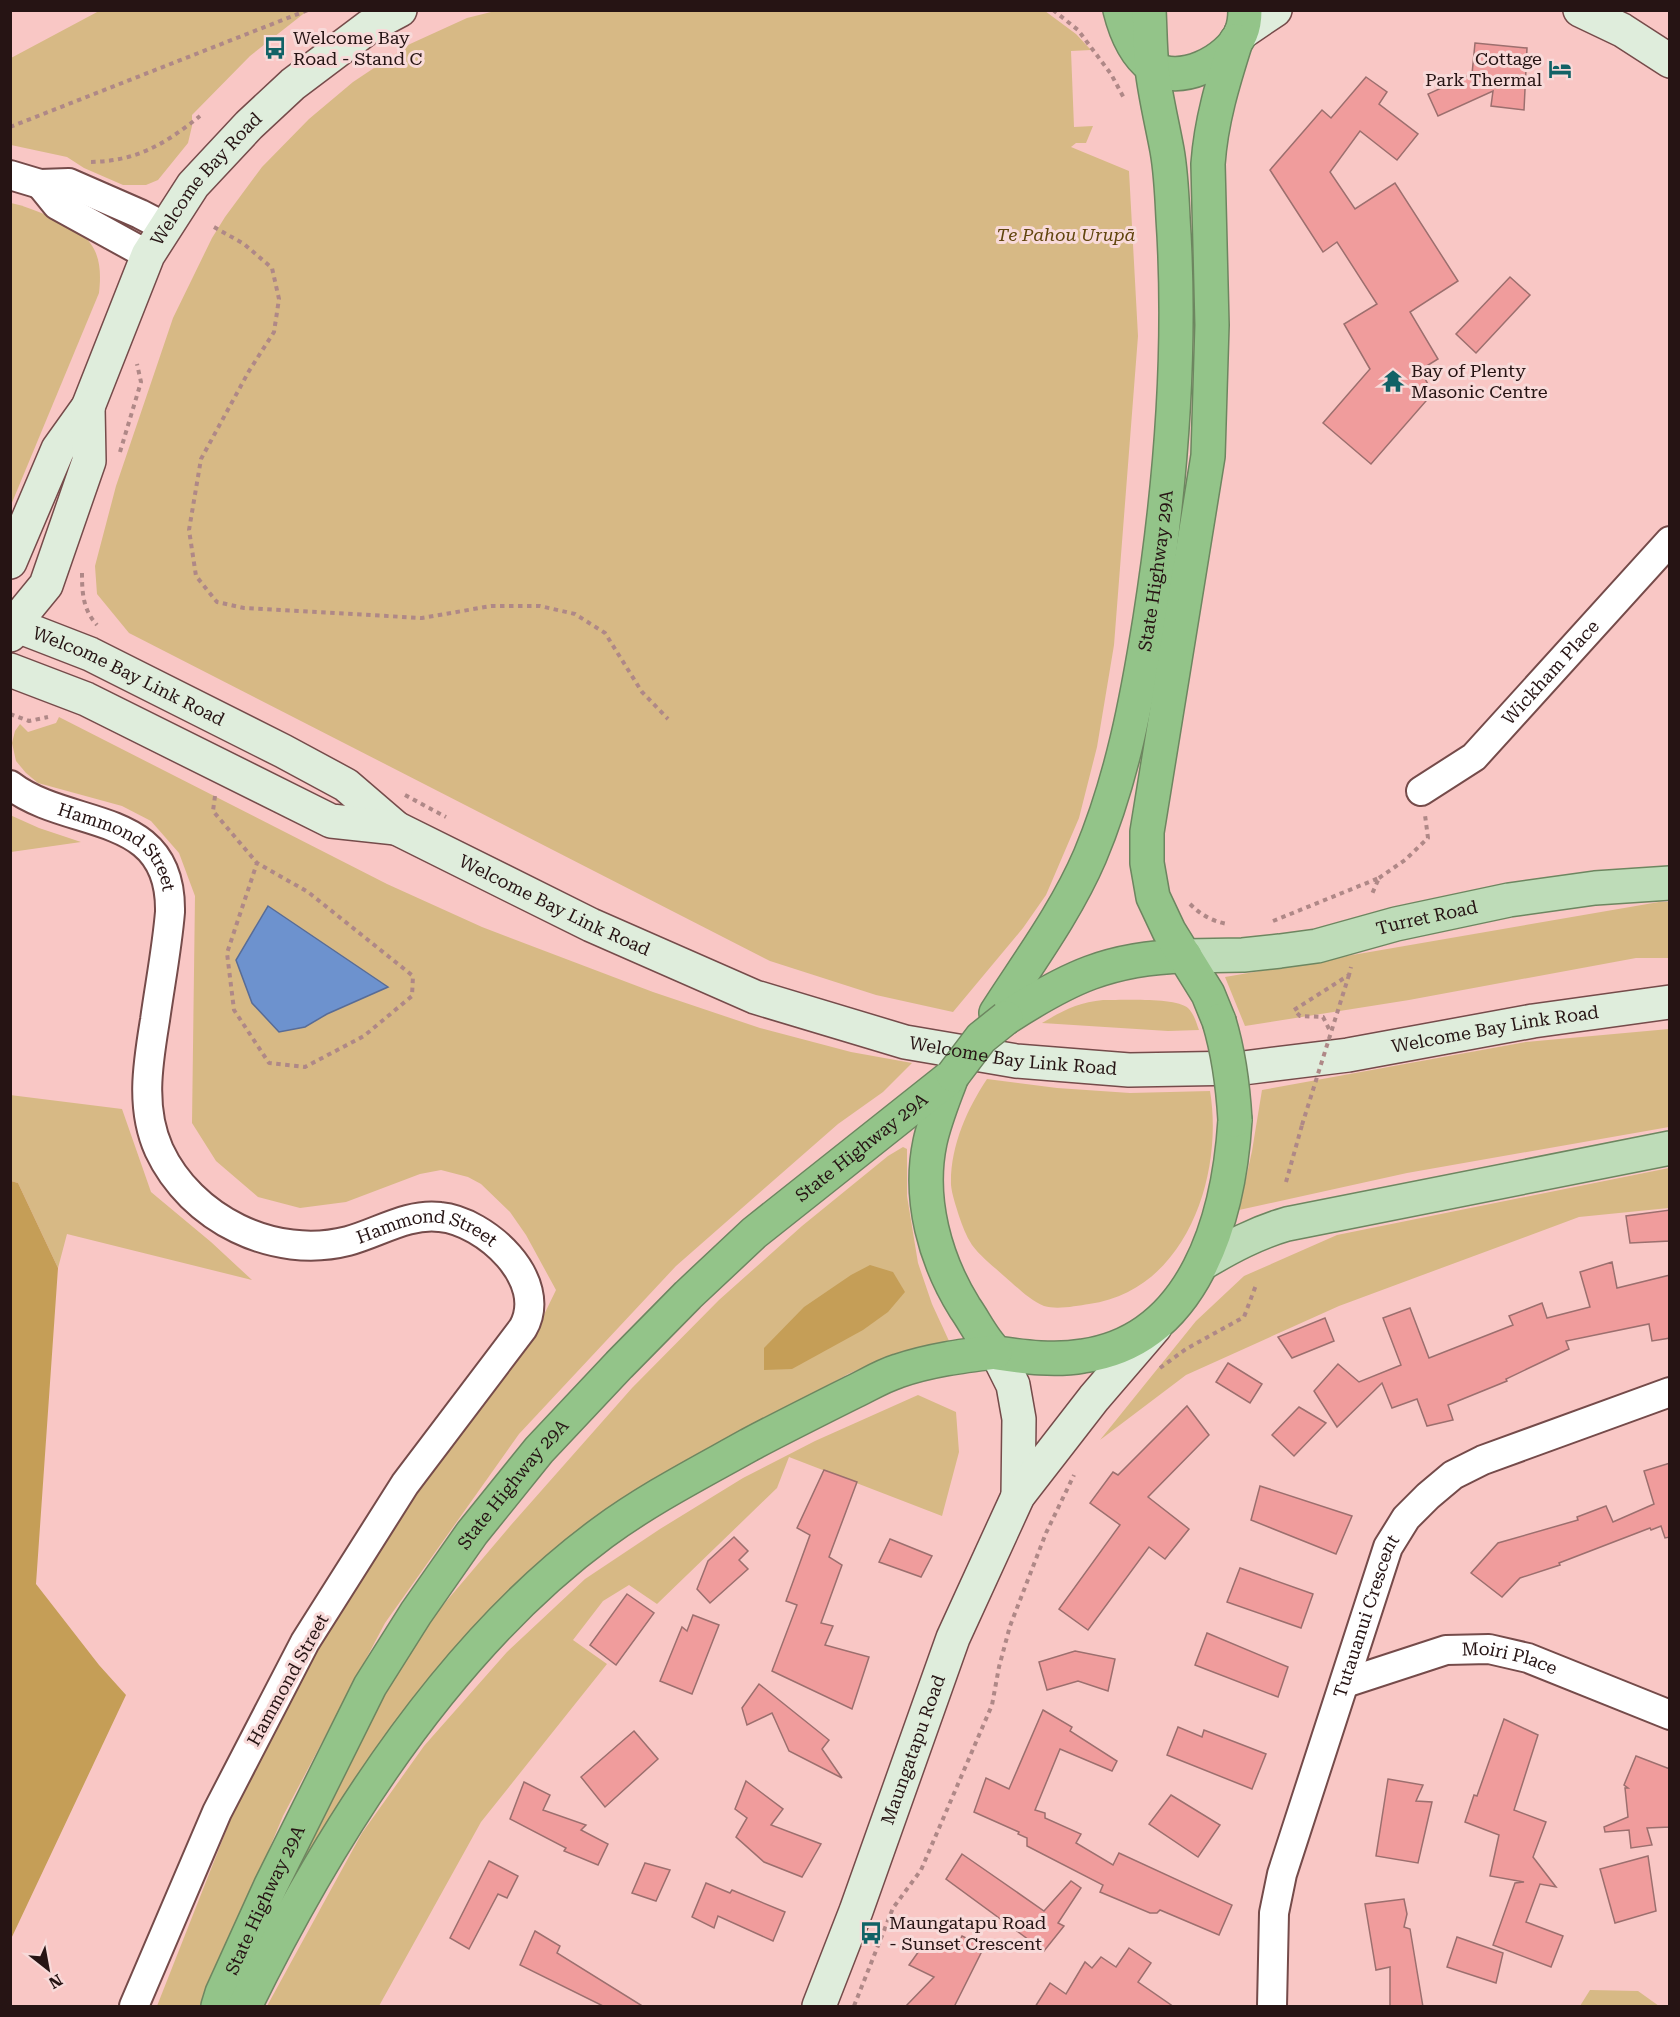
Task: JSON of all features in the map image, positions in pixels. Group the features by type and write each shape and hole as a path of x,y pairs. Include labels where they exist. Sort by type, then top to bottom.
{"highway":[{"path":"1124,14 1136,48 1152,68 1164,73 1180,74 1199,70 1220,57 1241,28"},
{"name":"State Highway 29A","path":"246,2007 317,1870 358,1805 402,1742 453,1677 500,1624 557,1569 602,1533 646,1502 793,1421 897,1371 947,1358 996,1352 1057,1358 1085,1356 1121,1345 1160,1321 1179,1300 1203,1263 1227,1188 1233,1153 1235,1120 1232,1079 1227,1046 1208,994 1169,931 1153,897 1147,863 1147,832 1208,456 1212,325 1209,144 1213,119 1241,28"},
{"name":"State Highway 29A","path":"218,2007 222,1993 271,1885 370,1686 416,1613 472,1533 539,1450 696,1287 754,1233 953,1075 994,1023 1058,916 1089,858 1110,806 1120,771 1142,668 1163,536 1173,437 1176,320 1173,218 1167,152 1152,68"},
{"path":"994,1023 1057,987 1106,966 1132,960 1185,956"},
{"path":"953,1075 937,1116 930,1144 927,1195 930,1220 936,1246 958,1296 996,1352"}],"main road":[{"name":"Welcome Bay Road","path":"10,562 58,449 88,407 148,255 193,185 249,125 293,84 370,26 400,10"},
{"path":"1241,28 1275,10"},
{"path":"1580,10 1622,30 1670,61"},
{"name":"Welcome Bay Road","path":"11,621 46,585 89,461 88,407"},
{"name":"Welcome Bay Link Road","path":"11,621 90,654 283,751 346,785 396,828 591,925 755,997 905,1042 1016,1061 1129,1070 1243,1068 1348,1055 1533,1021 1670,1002"},
{"name":"Welcome Bay Link Road","path":"10,670 86,699 330,821 396,828"},
{"name":"Turret Road","path":"1185,956 1243,955 1308,947 1396,924 1509,900 1595,888 1670,883"},
{"path":"1203,1263 1238,1242 1265,1230 1287,1224 1670,1148"},
{"name":"Maungatapu Road","path":"819,2007 856,1911 953,1638 1018,1496 1094,1398 1160,1321"},
{"name":"Maungatapu Road","path":"996,1352 1013,1385 1019,1419 1018,1496"}],"street":[{"path":"10,175 40,184 69,183 165,227"},
{"path":"40,184 57,205 148,255"},
{"name":"Wickham Place","path":"1421,791 1474,757 1670,541"},
{"name":"Hammond Street","path":"10,785 34,801 122,830 142,842 160,865 169,890 170,912 148,1065 149,1119 159,1150 169,1168 193,1197 230,1225 251,1234 288,1244 311,1246 339,1242 422,1218 440,1217 457,1220 481,1231 504,1251 521,1277 529,1303 529,1313 523,1328 405,1484 305,1642 217,1812 134,2007"},
{"name":"Tutauanui Crescent","path":"1272,2007 1274,1914 1282,1875 1388,1547 1406,1518 1452,1476 1483,1460 1670,1392"},
{"name":"Moiri Place","path":"1345,1683 1446,1650 1489,1648 1528,1658 1670,1715"}],"path":[{"path":"10,127 308,10"},
{"path":"1053,10 1078,30 1096,53 1125,98 1128,109"},
{"path":"81,163 112,162 147,152 174,137 200,116"},
{"path":"214,228 244,244 272,268 279,299 274,333 249,371 201,459 189,530 196,576 217,602 244,608 422,618 491,606 540,606 575,614 605,633 642,692 668,719"},
{"path":"97,626 104,631"},
{"path":"10,714 29,721 54,716"},
{"path":"218,765 213,811 257,863 308,892 413,976 412,996 364,1036 305,1068 269,1063 234,1010 226,953 257,863"},
{"path":"398,791 454,822"},
{"path":"1272,921 1379,878 1405,860 1428,838"},
{"path":"1372,894 1379,878"},
{"path":"1188,903 1200,914 1217,922 1236,926"},
{"path":"1286,1182 1349,975 1294,1010 1299,1016 1323,1017 1330,1031"},
{"path":"1319,1032 1341,1029"},
{"path":"1155,1372 1186,1349 1244,1317 1256,1285"},
{"path":"854,2007 893,1908 921,1870 992,1705 1010,1626 1046,1533 1075,1472"}],"green space":[{"name":"Te Pahou Urupā","path":"499,10 1045,11 1076,34 1091,50 1071,51 1074,127 1093,126 1086,143 1076,143 1071,147 1129,171 1138,336 1114,645 1097,747 1079,818 1046,895 1023,928 953,1012 876,995 770,961 129,633 97,594 95,566 116,486 173,318 212,238 225,217 262,167 309,119 353,82 410,44 467,18"},
{"path":"99,11 307,11 250,56 192,115 188,143 158,180 146,185 123,185 84,168 67,157 11,145 11,58"},
{"path":"11,203 51,217 85,237 96,254 100,278 99,293 11,505"},
{"path":"59,717 387,884 482,927 653,992 760,1028 851,1052 912,1063 883,1092 838,1124 676,1266 519,1434 385,1623 283,1816 203,2006 157,2006 252,1765 406,1496 538,1327 556,1290 526,1235 510,1212 481,1184 468,1177 441,1170 420,1174 346,1202 300,1208 258,1197 216,1161 192,1123 195,896 179,853 151,821 122,806 38,783 16,761 12,743 15,731 20,724 28,732 56,723"},
{"path":"10,815 39,828 81,842 11,852"},
{"path":"1669,902 1669,958 1636,958 1409,1000 1245,1026 1225,977"},
{"path":"1103,1000 1148,1000 1182,1004 1192,1013 1199,1030 1168,1031 1042,1023 1071,1008"},
{"path":"1669,1029 1669,1127 1407,1173 1239,1210 1262,1090 1526,1042"},
{"path":"987,1079 1057,1088 1130,1093 1210,1091 1213,1124 1211,1158 1203,1192 1191,1224 1174,1253 1151,1277 1123,1295 1089,1304 1049,1307 1028,1297 972,1245 955,1204 951,1171 961,1129"},
{"path":"10,1095 122,1109 151,1192 252,1280 67,1234 58,1268 18,1183 11,1181"},
{"path":"903,1147 907,1149 907,1196 918,1263 932,1304 949,1341 885,1358 848,1374 641,1490 583,1534 267,1930 334,1778 416,1637 632,1388 719,1300 802,1226 888,1156"},
{"path":"1669,1168 1669,1208 1579,1217 1339,1306 1186,1375 1100,1440 1196,1321 1244,1276 1337,1235"},
{"path":"918,1395 956,1412 959,1452 942,1516 789,1457 777,1488 657,1604 629,1585 603,1601 573,1640 607,1664 481,1822 379,2006 267,2006 362,1833 424,1746 507,1652 585,1579 660,1529 743,1478 815,1441"},
{"path":"1590,1990 1638,1991 1659,2006 1580,2006"}],"shaded area":[{"path":"11,1181 18,1183 58,1268 36,1584 99,1665 126,1695 11,1939"},
{"path":"870,1265 893,1272 905,1292 888,1312 863,1330 792,1369 764,1370 764,1348 804,1307"}],"water":[{"path":"268,906 388,987 327,1014 305,1027 279,1032 252,1003 236,960"}],"building":[{"path":"1475,43 1527,48 1524,110 1491,106 1493,91 1438,116 1428,94 1472,74"},
{"path":"1366,77 1387,92 1379,104 1418,134 1397,160 1360,131 1330,172 1355,209 1395,183 1458,281 1410,312 1438,359 1420,370 1433,393 1371,464 1323,423 1370,369 1344,324 1377,304 1337,242 1323,252 1270,170 1322,110 1331,118"},
{"path":"1510,277 1530,295 1476,353 1456,334"},
{"path":"1670,1210 1670,1241 1630,1243 1626,1216"},
{"path":"1612,1262 1617,1288 1670,1275 1670,1338 1652,1341 1649,1324 1566,1341 1569,1349 1506,1379 1507,1381 1448,1405 1453,1420 1427,1426 1417,1399 1392,1408 1382,1383 1337,1427 1314,1391 1338,1364 1359,1382 1401,1365 1383,1318 1410,1308 1429,1358 1513,1325 1509,1316 1542,1303 1547,1318 1590,1307 1580,1272"},
{"path":"1325,1318 1334,1341 1292,1358 1278,1337"},
{"path":"1228,1363 1262,1384 1250,1403 1216,1382"},
{"path":"1187,1406 1209,1435 1148,1497 1189,1529 1165,1559 1149,1547 1088,1630 1059,1609 1120,1525 1090,1503 1113,1472 1118,1475"},
{"path":"1299,1407 1326,1423 1294,1456 1272,1435"},
{"path":"1670,1463 1670,1537 1665,1538 1661,1526 1651,1530 1650,1528 1559,1563 1560,1565 1520,1578 1502,1597 1471,1573 1498,1543 1578,1520 1577,1517 1606,1506 1613,1522 1654,1504 1644,1471"},
{"path":"824,1470 857,1482 829,1557 842,1565 821,1623 833,1626 825,1645 869,1657 852,1709 772,1671 797,1605 786,1601 810,1535 797,1528"},
{"path":"1260,1486 1352,1516 1336,1554 1251,1520"},
{"path":"734,1537 748,1551 739,1560 748,1569 710,1603 697,1589 708,1561"},
{"path":"890,1539 932,1556 921,1577 879,1562"},
{"path":"1240,1568 1313,1594 1301,1628 1227,1602"},
{"path":"627,1594 654,1613 616,1665 590,1645"},
{"path":"693,1615 719,1625 692,1694 660,1681 682,1627 687,1631"},
{"path":"1207,1633 1288,1667 1278,1697 1195,1665"},
{"path":"1075,1651 1115,1659 1108,1691 1078,1681 1047,1690 1039,1662"},
{"path":"759,1684 829,1740 822,1749 842,1778 789,1751 772,1713 747,1725 742,1708"},
{"path":"1043,1710 1072,1727 1070,1731 1117,1761 1112,1771 1060,1749 1035,1810 1045,1813 1045,1818 1081,1834 1076,1843 1113,1865 1119,1853 1232,1905 1219,1935 1160,1910 1157,1913 1150,1913 1100,1892 1103,1885 1027,1846 1027,1838 1018,1834 1019,1832 974,1812 986,1778 1009,1789"},
{"path":"1504,1719 1538,1735 1514,1810 1546,1822 1533,1857 1556,1887 1540,1884 1526,1922 1563,1936 1551,1967 1493,1945 1515,1883 1524,1882 1490,1876 1499,1835 1465,1822 1474,1795 1477,1796"},
{"path":"1178,1727 1202,1737 1204,1730 1266,1754 1252,1789 1167,1755"},
{"path":"634,1731 658,1759 605,1807 581,1777"},
{"path":"1636,1756 1670,1769 1670,1827 1647,1828 1652,1845 1631,1848 1629,1830 1605,1832 1604,1827 1628,1817 1625,1788 1628,1788 1624,1785"},
{"path":"1388,1779 1423,1785 1416,1801 1432,1802 1418,1863 1376,1856"},
{"path":"746,1781 783,1809 771,1825 821,1844 802,1877 764,1862 736,1837 747,1818 735,1809"},
{"path":"524,1782 550,1795 543,1810 586,1825 581,1830 608,1844 598,1865 564,1851 566,1848 510,1819"},
{"path":"1171,1795 1220,1825 1198,1857 1149,1824"},
{"path":"962,1854 1044,1911 1071,1881 1081,1888 1058,1923 1064,1926 1044,1951 946,1879"},
{"path":"1648,1856 1656,1911 1615,1923 1600,1869"},
{"path":"489,1861 518,1876 507,1898 498,1894 469,1949 450,1938"},
{"path":"645,1863 670,1870 656,1901 632,1893"},
{"path":"706,1883 730,1893 732,1890 785,1912 773,1941 718,1916 714,1928 692,1917"},
{"path":"1404,1899 1407,1914 1404,1927 1410,1929 1423,2007 1390,2007 1390,1967 1376,1970 1365,1904"},
{"path":"535,1931 560,1946 557,1953 644,2007 605,2007 520,1965"},
{"path":"962,1936 984,1947 954,2007 905,2007 934,1977 909,1965 924,1944 941,1951 947,1943 956,1948"},
{"path":"1457,1937 1503,1953 1496,1983 1447,1967"},
{"path":"1129,1948 1151,1963 1138,1982 1174,2007 1035,2007 1050,1983 1066,1994 1085,1962 1092,1968 1101,1957 1116,1967"}],"place":[{"name":"Welcome Bay Road - Stand C","path":"275,48"},
{"name":"Cottage Park Thermal","path":"1560,69"},
{"name":"Bay of Plenty Masonic Centre","path":"1393,381"},
{"name":"Maungatapu Road - Sunset Crescent","path":"871,1933"}]}
